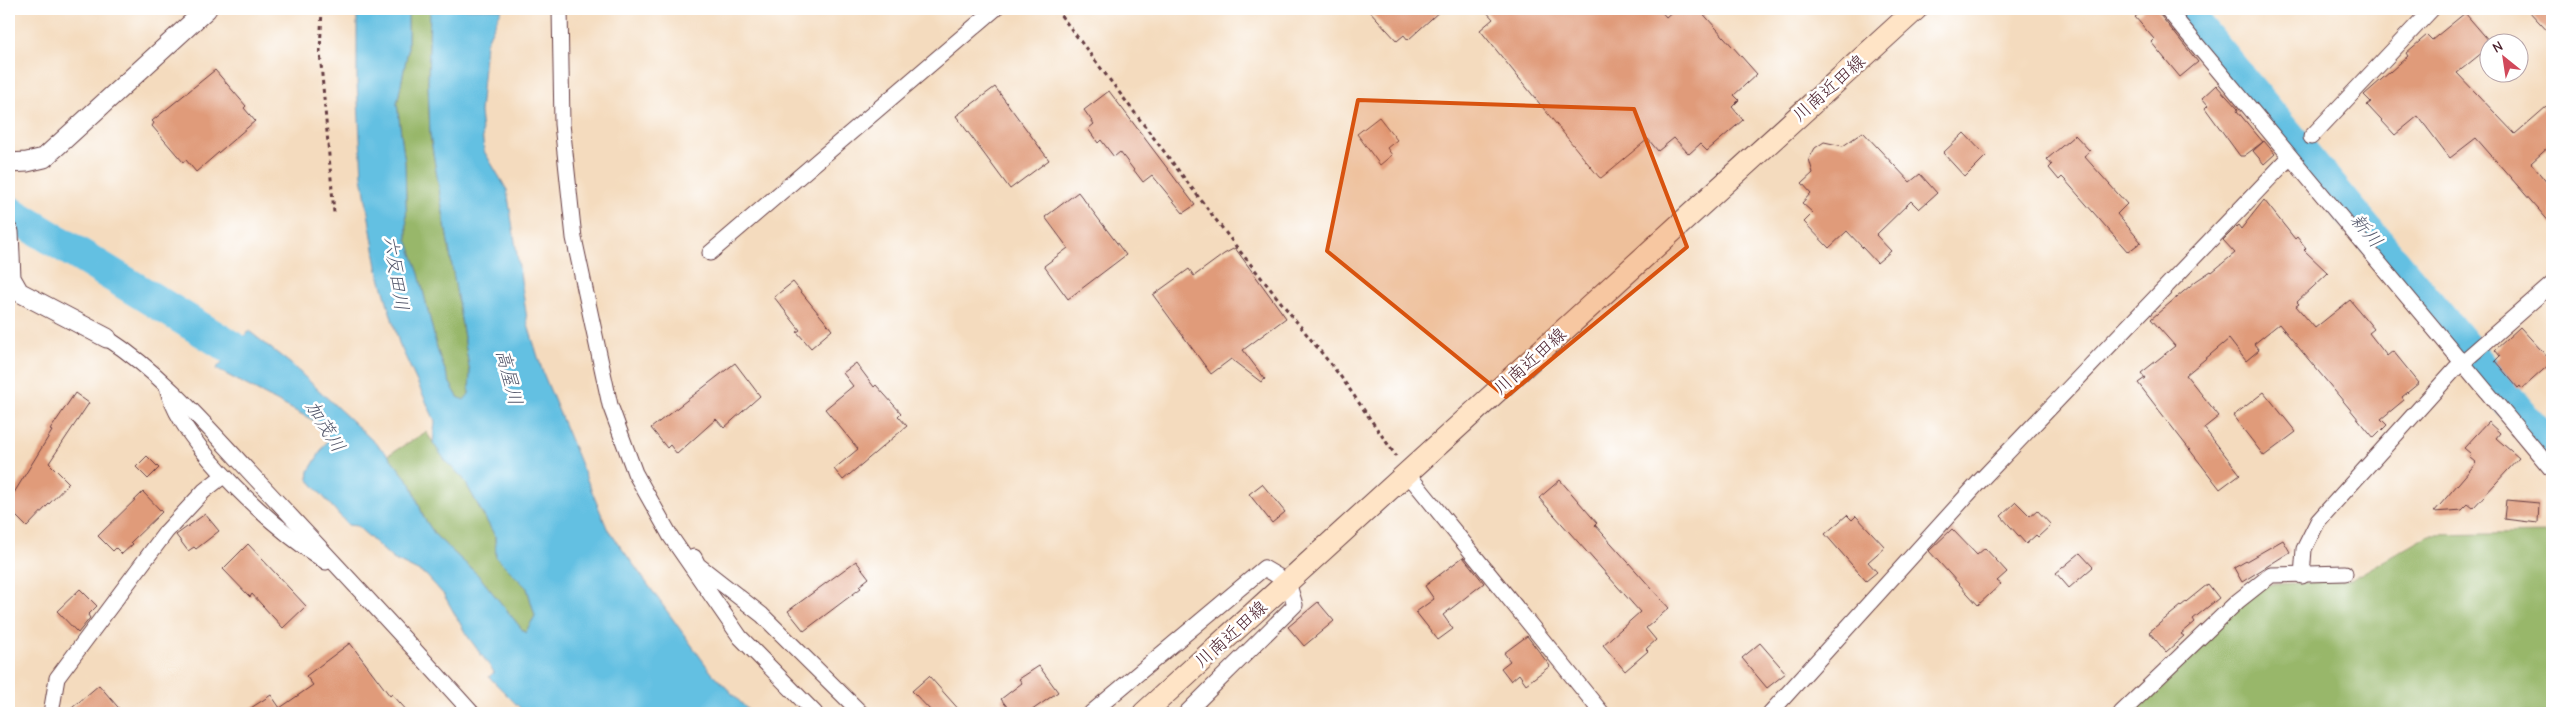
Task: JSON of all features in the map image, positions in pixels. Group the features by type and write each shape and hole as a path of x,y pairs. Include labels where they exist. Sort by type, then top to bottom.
{"main road":[{"name":"川南近田線","path":"1144,713 1916,9"}],"street":[{"path":"9,163 27,162 44,158 207,9"},
{"path":"560,9 562,124 574,238 610,405 636,473 671,537 740,637 815,713"},
{"path":"710,253 995,9"},
{"path":"2168,9 2552,470"},
{"path":"2311,137 2432,9"},
{"path":"1770,713 1980,481 2290,157"},
{"path":"9,232 10,276 19,292 107,338 122,348 167,388 349,577 472,713"},
{"path":"2302,576 2304,549 2318,522 2462,363 2552,284"},
{"path":"167,388 174,410 223,476 303,548 349,577"},
{"path":"1407,473 1602,713"},
{"path":"50,713 57,678 166,532 204,490 223,476"},
{"path":"671,537 681,537 698,565 762,615 861,713"},
{"path":"1091,713 1264,568 1288,582 1295,605 1186,713"},
{"path":"2121,713 2238,601 2271,575 2302,576 2345,573"}],"path":[{"path":"322,9 320,52 334,213"},
{"path":"1056,9 1235,245 1341,376 1407,473"}],"highlighted area":[{"path":"1358,100 1634,109 1687,247 1506,397 1327,251"}],"green space":[{"path":"408,9 430,9 428,82 430,135 470,373 469,395 464,401 458,397 450,383 438,352 419,274 407,240 405,163 397,104 408,50"},
{"path":"426,432 447,463 463,478 495,536 496,557 527,588 535,616 525,633 479,576 436,536 424,518 411,484 388,455"},
{"path":"2552,533 2552,713 2139,713 2137,698 2260,585 2350,580 2429,535"}],"water":[{"path":"357,9 408,9 408,50 397,104 405,163 407,239 419,274 438,352 450,383 458,397 464,400 469,394 470,373 430,135 428,82 430,9 502,9 486,43 480,112 484,151 507,190 528,325 543,373 607,528 711,672 751,713 525,713 489,677 494,672 466,634 444,595 426,575 393,559 357,526 348,525 308,479 309,471 328,439 322,425 216,369 249,331 291,364 388,455 411,484 424,518 436,536 479,576 525,633 535,616 527,588 496,557 495,536 463,478 447,463 433,443 435,421 399,343 377,267 362,176 357,82"}],"building":[{"path":"1368,9 1442,9 1408,40 1404,35 1397,41"},
{"path":"1484,9 1659,9 1666,17 1675,9 1699,9 1757,74 1734,95 1739,100 1732,107 1743,120 1707,151 1700,144 1689,154 1674,138 1658,151 1648,139 1601,178 1480,30 1493,19"},
{"path":"2145,9 2158,9 2160,15 2198,62 2180,77 2151,42 2154,39 2135,17"},
{"path":"2527,9 2552,9 2552,36"},
{"path":"2465,13 2481,32 2478,32 2478,56 2457,73 2515,134 2546,107 2552,115 2552,144 2531,163 2552,189 2552,225 2476,138 2450,158 2418,116 2395,135 2367,105 2371,102 2364,95 2408,56 2406,53 2427,35 2432,40"},
{"path":"215,70 246,106 244,108 255,121 196,172 186,160 183,162 152,126 154,123 152,121"},
{"path":"2216,85 2238,109 2237,111 2263,142 2244,156 2240,156 2205,108 2208,105 2202,98"},
{"path":"995,87 1049,160 1010,189 956,116"},
{"path":"1109,91 1195,205 1183,213 1152,175 1143,182 1120,152 1114,157 1101,140 1098,143 1088,129 1094,124 1084,110"},
{"path":"1379,117 1397,140 1387,148 1392,155 1380,165 1357,134"},
{"path":"1863,132 1910,182 1920,174 1937,193 1919,209 1911,201 1876,235 1891,251 1877,263 1847,231 1829,248 1804,222 1813,213 1802,203 1811,193 1802,183 1813,173 1809,159 1815,148 1824,142 1843,146"},
{"path":"1964,133 1986,156 1965,177 1943,153"},
{"path":"2075,135 2090,151 2084,156 2127,204 2117,214 2141,242 2128,252 2065,180 2062,177 2059,180 2049,168 2052,165 2047,159"},
{"path":"2264,141 2275,154 2264,164 2253,151"},
{"path":"1078,192 1126,255 1068,299 1044,266 1068,248 1045,217"},
{"path":"2264,200 2295,239 2297,237 2306,248 2304,250 2328,273 2297,302 2299,304 2296,306 2315,328 2350,300 2374,329 2369,333 2387,356 2393,351 2419,383 2402,397 2404,400 2381,419 2387,425 2374,438 2279,324 2254,344 2259,350 2246,361 2229,339 2186,375 2219,416 2204,428 2240,474 2220,489 2138,383 2145,378 2141,373 2175,346 2151,319 2196,281 2212,272 2235,253 2223,240 2238,225 2241,229"},
{"path":"1235,248 1286,318 1243,350 1265,379 1261,382 1231,359 1211,374 1153,295 1189,269 1194,276"},
{"path":"793,282 832,330 811,348 797,332 800,330 774,297"},
{"path":"2520,327 2552,362 2522,389 2520,386 2518,388 2495,361 2500,356 2495,350"},
{"path":"735,363 760,396 724,428 716,419 677,454 670,445 667,448 651,428"},
{"path":"856,363 874,387 876,385 901,413 898,416 907,426 843,480 834,469 858,449 825,409 853,386 843,373"},
{"path":"2264,392 2296,432 2264,456 2233,416"},
{"path":"75,393 89,403 49,463 69,483 27,527 9,509 9,501 52,431 50,430"},
{"path":"2488,422 2500,433 2496,438 2519,458 2473,508 2468,504 2462,510 2434,512 2476,463 2469,457 2471,454 2464,448"},
{"path":"147,456 159,468 148,479 136,467"},
{"path":"1560,480 1597,523 1595,525 1669,608 1646,628 1656,640 1646,649 1648,651 1625,671 1603,645 1640,612 1539,498"},
{"path":"1262,484 1285,512 1272,523 1249,494"},
{"path":"143,492 162,512 131,542 133,544 122,554 116,548 113,551 98,536"},
{"path":"2506,500 2539,503 2538,523 2504,519"},
{"path":"2016,502 2030,516 2037,510 2051,525 2038,537 2036,535 2026,544 2001,516"},
{"path":"205,514 219,531 196,549 194,547 188,551 176,535"},
{"path":"1847,515 1852,520 1856,516 1885,547 1868,562 1877,572 1866,581 1825,534"},
{"path":"1952,529 1977,555 1985,548 2007,572 1997,581 2001,584 1978,605 1929,551"},
{"path":"2283,540 2290,552 2242,582 2234,568"},
{"path":"248,544 306,606 283,628 252,594 250,597 223,569"},
{"path":"2080,553 2093,567 2069,588 2056,573"},
{"path":"1463,557 1484,583 1443,615 1453,629 1438,640 1416,612 1434,599 1425,586"},
{"path":"856,561 869,578 859,586 861,588 804,631 788,611"},
{"path":"2208,584 2219,598 2193,619 2195,622 2181,634 2184,636 2166,652 2149,632"},
{"path":"80,589 97,606 88,615 90,618 78,633 57,611"},
{"path":"1318,602 1334,621 1304,646 1288,627"},
{"path":"1527,636 1550,666 1526,684 1519,674 1511,681 1501,668 1510,661 1504,653"},
{"path":"350,643 390,696 392,694 409,713 243,713 271,695 280,708 313,685 306,676"},
{"path":"1760,643 1786,673 1767,688 1742,658"},
{"path":"1039,666 1058,692 1028,713 1012,713 1001,699 1022,683 1019,679"},
{"path":"929,676 962,713 933,713 912,691"},
{"path":"99,685 123,713 66,713"}],"waterway":[{"name":"新川","path":"2182,9 2552,452"},
{"name":"加茂川","path":"9,212 273,373"}],"water label":[{"name":"六反田川","path":"397,273"},
{"name":"高屋川","path":"510,377"}]}
